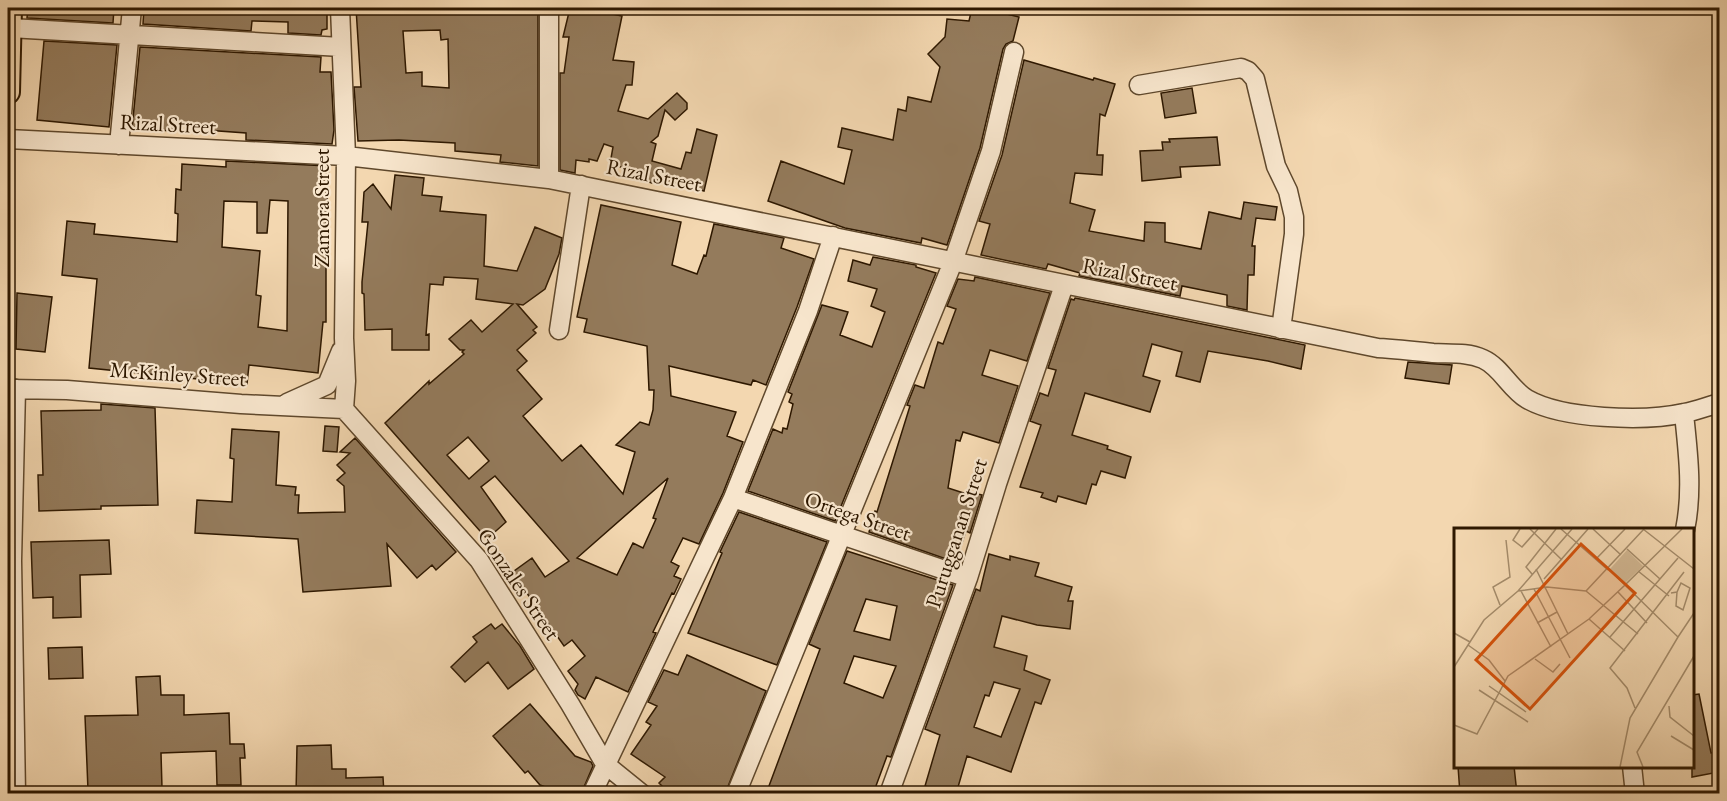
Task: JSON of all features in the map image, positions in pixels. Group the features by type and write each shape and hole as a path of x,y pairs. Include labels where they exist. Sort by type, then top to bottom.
{"main road":[{"path":"8,93 9,30"}],"street":[{"path":"118,145 132,8"},
{"name":"Zamora Street","path":"340,8 346,156 344,409"},
{"path":"549,8 549,179"},
{"path":"9,30 130,34 341,47"},
{"path":"736,794 953,262 991,151 1014,52"},
{"path":"1139,85 1241,68 1248,71 1255,79 1276,166 1288,191 1294,217 1294,234 1281,329"},
{"name":"Rizal Street","path":"8,140 346,156 549,179 1378,348 1466,354 1493,365 1526,398 1538,404 1572,413 1619,418 1684,414 1719,403"},
{"path":"559,330 581,185"},
{"path":"592,794 733,498 808,311 833,236"},
{"name":"Purugganan Street","path":"889,794 968,578 1064,285"},
{"path":"282,404 327,385 339,360 344,338"},
{"path":"12,389 10,561 16,794"},
{"name":"McKinley Street","path":"12,389 68,390 241,404 282,404 344,409"},
{"name":"Gonzales Street","path":"344,409 479,560 605,764 642,794"},
{"path":"1684,414 1689,461 1689,489 1684,528"},
{"name":"Ortega Street","path":"733,498 968,578"},
{"path":"1632,768 1635,794"}],"building":[{"path":"28,8 114,8 113,23 27,18"},
{"path":"144,8 327,8 327,29 322,30 321,35 288,33 288,22 252,21 251,31 143,24"},
{"path":"356,8 538,8 538,166 500,162 501,155 455,151 455,143 399,140 358,141 354,87 361,87","holes":["440,30 441,40 448,39 449,88 422,86 422,72 406,73 403,31"]},
{"path":"570,8 583,8 622,16 613,60 634,62 632,85 626,85 618,111 648,119 677,93 687,103 687,109 675,120 665,110 658,136 651,142 656,144 652,161 681,169 686,152 691,153 697,129 717,135 704,191 674,182 673,184 653,179 652,183 633,177 635,171 610,164 613,147 604,144 597,161 576,160 575,173 560,170 560,73 564,73 569,37 563,37"},
{"path":"972,8 1019,17 1013,41 1006,44 1003,49 980,148 947,245 922,238 921,243 845,228 768,201 781,161 844,184 852,150 838,147 842,128 893,140 898,109 906,111 908,97 931,102 940,67 928,54 945,37 947,19 969,21"},
{"path":"44,41 117,45 109,127 37,120"},
{"path":"140,47 321,57 320,72 331,72 334,130 332,144 246,140 246,133 205,130 205,124 175,124 175,131 132,129"},
{"path":"1024,60 1115,84 1105,116 1100,114 1097,155 1103,155 1102,175 1075,173 1070,203 1095,210 1089,231 1144,241 1145,222 1165,223 1165,242 1201,249 1209,212 1241,219 1244,202 1277,207 1275,220 1256,218 1252,246 1255,246 1254,275 1248,275 1247,310 1227,306 1227,295 1182,286 1180,296 1079,276 1080,273 1048,264 1046,269 981,255 990,224 979,221 1002,155"},
{"path":"1192,88 1196,113 1165,118 1161,93"},
{"path":"1217,137 1220,165 1180,167 1181,177 1142,181 1140,151 1163,150 1162,142 1170,142 1169,139"},
{"path":"226,161 329,166 326,204 326,322 323,322 318,373 249,365 247,384 89,368 97,279 62,275 67,221 95,224 94,234 177,242 176,189 181,190 182,164 226,167","holes":["270,200 288,201 287,331 258,327 261,296 256,295 260,251 222,247 224,201 257,202 257,233 267,233"]},
{"path":"395,175 424,178 422,195 442,197 440,211 486,215 484,266 517,271 535,227 562,238 559,254 545,289 523,305 517,304 537,327 533,330 536,333 517,350 527,361 517,370 542,399 523,416 562,461 581,445 623,494 635,452 616,445 640,422 649,425 653,410 654,390 649,390 647,346 584,332 587,319 577,317 601,205 681,222 672,265 697,274 704,255 706,256 714,224 784,238 781,248 814,259 766,385 753,380 751,385 669,366 671,396 736,412 727,436 743,442 723,493 699,544 683,538 671,562 679,566 674,576 681,579 653,632 656,633 628,692 596,677 585,699 578,695 575,690 578,684 568,671 585,656 572,640 564,646 524,589 522,590 510,574 532,558 545,577 569,561 495,476 481,487 506,522 487,539 385,423 429,381 429,384 464,354 462,352 464,350 460,350 449,339 471,320 482,332 513,304 476,299 478,279 444,277 443,285 430,284 426,335 429,334 429,350 392,350 392,329 365,330 362,282 368,222 362,222 364,192 373,184 391,209","holes":["468,437 489,461 469,479 447,455","668,478 653,518 656,519 643,548 633,543 617,575 577,558"]},
{"path":"873,257 916,265 916,267 936,273 835,521 748,491 773,429 782,433 783,428 787,429 793,404 789,402 792,394 788,392 822,305 848,312 840,335 872,347 885,312 871,306 877,289 848,281 853,260 870,265"},
{"path":"975,277 1050,293 1027,361 990,350 982,375 1018,386 999,443 963,432 960,441 956,440 948,488 973,496 974,493 982,495 970,533 966,531 962,543 955,541 949,560 869,532 910,406 907,405 915,385 924,388 938,342 943,344 956,309 947,306 958,279 974,281"},
{"path":"17,293 52,297 45,352 16,349"},
{"path":"1071,299 1305,345 1301,369 1208,351 1200,382 1176,376 1182,352 1152,344 1143,376 1160,381 1150,412 1085,393 1072,435 1108,446 1107,449 1131,457 1125,478 1101,471 1096,485 1092,484 1086,504 1058,496 1056,502 1041,497 1043,493 1020,487 1041,425 1030,421 1040,393 1048,396 1056,370 1048,368"},
{"path":"1408,362 1452,365 1449,384 1405,378"},
{"path":"101,404 155,408 158,505 101,506 101,509 39,511 38,475 43,475 41,411 101,410"},
{"path":"325,426 339,427 337,452 323,451"},
{"path":"232,429 279,432 276,485 296,487 295,495 299,495 298,513 345,512 344,486 337,480 345,473 337,465 350,453 340,452 355,438 456,552 436,570 432,565 417,578 387,544 391,586 303,592 298,539 195,533 197,500 232,502 234,459 230,458"},
{"path":"739,512 827,542 777,665 688,633 722,553 720,552"},
{"path":"109,540 111,574 80,575 81,617 53,618 53,597 33,598 31,542"},
{"path":"847,551 953,585 891,757 887,756 873,794 766,794 820,649 809,644","holes":["866,599 897,606 890,640 854,631","854,656 896,666 883,698 844,683"]},
{"path":"989,554 1010,560 1010,556 1039,563 1035,576 1072,587 1068,601 1073,601 1070,629 1037,625 1002,616 994,647 1027,656 1024,670 1050,680 1041,704 1035,702 1011,772 967,756 956,794 950,794 925,786 940,735 925,729 976,589 980,591","holes":["994,682 1020,689 1001,737 974,727 985,695 989,696"]},
{"path":"491,624 495,629 502,624 520,646 534,669 508,689 488,662 465,682 451,667 477,642 473,637"},
{"path":"82,647 83,678 49,679 48,648"},
{"path":"687,655 766,691 725,794 670,794 659,783 665,777 631,754 651,725 646,722 657,706 648,702 664,670 678,675"},
{"path":"160,676 161,695 184,695 184,715 229,713 230,744 244,744 245,758 240,758 241,785 217,785 216,751 161,753 162,788 88,790 85,716 138,715 136,677"},
{"path":"1699,694 1711,753 1719,752 1719,772 1692,777 1692,768 1694,768 1694,695"},
{"path":"530,704 575,756 591,762 593,766 581,794 564,794 540,785 528,771 525,773 493,736"},
{"path":"331,745 332,769 346,769 346,778 383,777 384,794 296,794 297,746"},
{"path":"1458,768 1514,768 1517,794 1460,794"}]}
